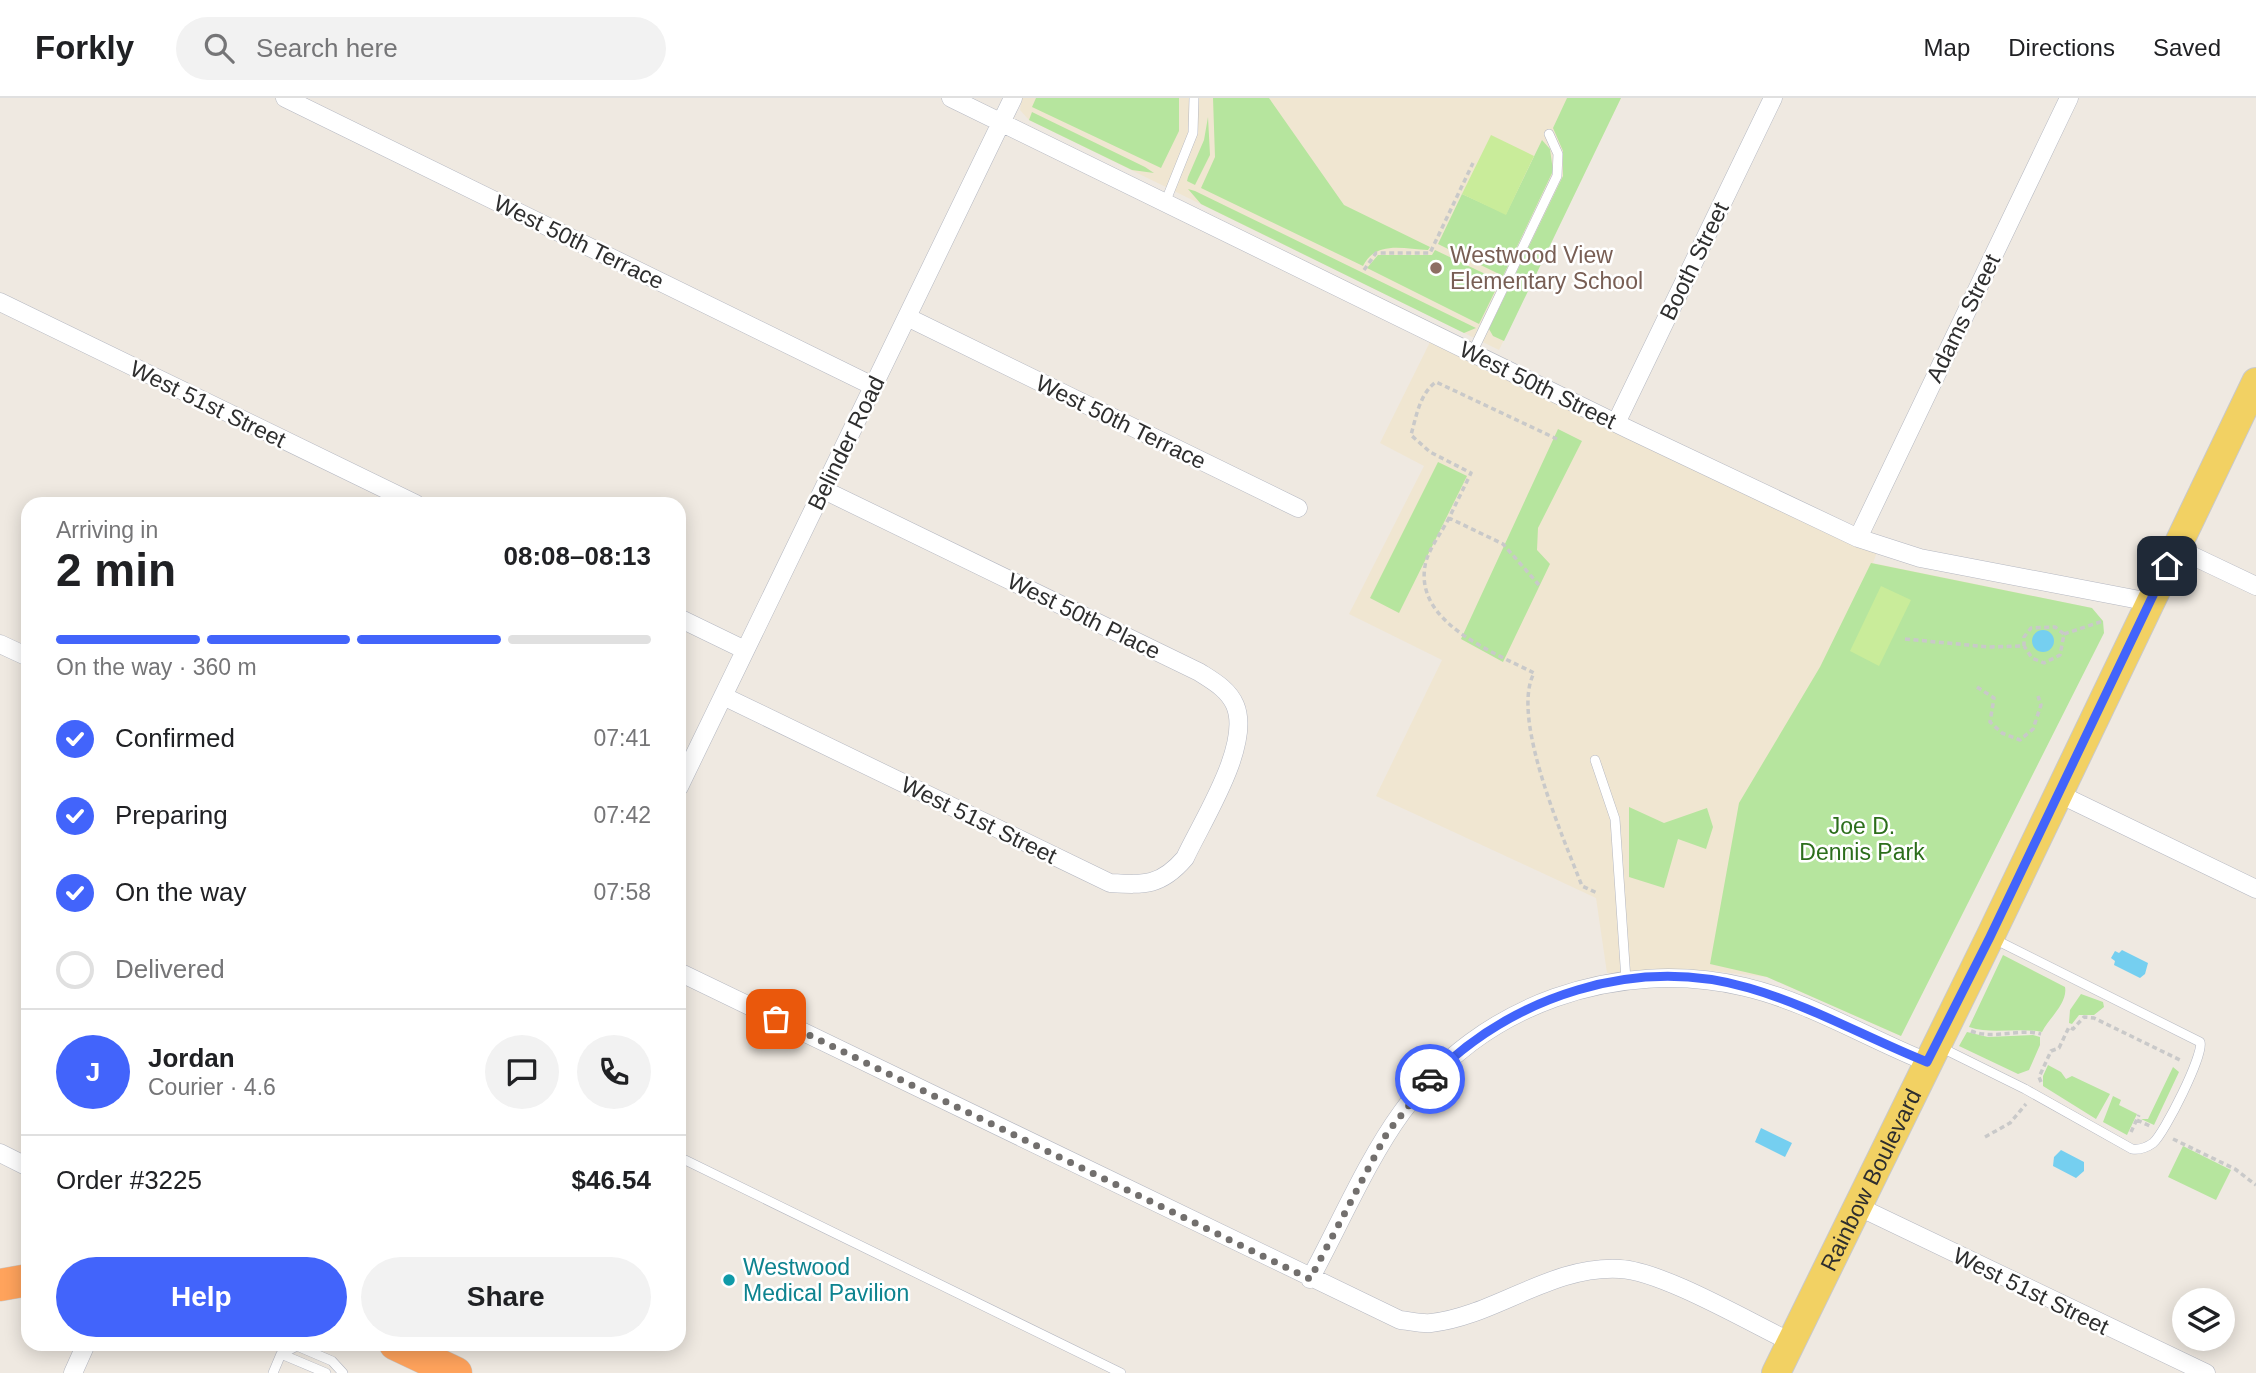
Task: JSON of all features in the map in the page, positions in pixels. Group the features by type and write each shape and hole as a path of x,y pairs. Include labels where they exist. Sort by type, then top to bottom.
{"highway":[{"path":"409,1353 456,1373"}],"main road":[{"name":"Rainbow Boulevard","path":"1776,1373 1990,937 2256,382"}],"street":[{"name":"West 50th Terrace","path":"285,98 873,386"},
{"name":"West 50th Street","path":"951,98 1616,423 1858,538 1920,558 2150,602"},
{"name":"Belinder Road","path":"686,773 1013,98"},
{"name":"Booth Street","path":"1616,423 1773,98"},
{"name":"Adams Street","path":"1858,538 2069,98"},
{"name":"West 51st Street","path":"0,302 401,497"},
{"name":"West 50th Terrace","path":"907,317 1298,508"},
{"name":"West 50th Place","path":"824,490 1199,672 1222,687 1236,706 1239,740 1208,810"},
{"path":"2176,548 2256,586"},
{"path":"686,621 744,650"},
{"path":"0,644 21,654"},
{"name":"West 51st Street","path":"723,696 1110,883 1147,885 1171,873 1185,858 1208,810"},
{"path":"2057,793 2256,890"},
{"path":"686,975 1399,1320 1431,1323 1471,1312 1556,1278 1621,1269 1661,1280 1791,1342"},
{"path":"1310,1279 1387,1133 1422,1087 1468,1044 1521,1011 1580,988 1626,980 1693,978 1746,987 1931,1054"},
{"path":"0,1153 21,1164"},
{"name":"West 51st Street","path":"1857,1206 2206,1373"},
{"path":"74,1373 83,1351"}],"lane":[{"path":"1165,203 1194,134 1194,98"},
{"path":"1472,353 1557,176 1558,154 1549,134"},
{"path":"1595,760 1615,820 1626,980"},
{"path":"1931,1054 2025,1089 2132,1149 2139,1150 2155,1142 2170,1116 2200,1054 2200,1042 1990,937"},
{"path":"686,1160 1121,1373"},
{"path":"273,1373 281,1354 287,1351"},
{"path":"308,1351 331,1361 343,1373"},
{"path":"281,1354 326,1373"}],"path":[{"path":"1364,270 1376,253 1430,253 1473,163"},
{"path":"1557,439 1436,382 1429,387 1411,435 1430,452 1471,472 1424,565 1425,592 1433,608 1463,634 1534,673 1530,681 1527,711 1541,772 1582,886 1597,893"},
{"path":"1449,518 1503,544 1539,585"},
{"path":"2064,634 2103,621"},
{"path":"2055,627 2064,634 2060,655 2053,661 2044,663 2032,658 2024,646 2024,637 2031,628 2055,627"},
{"path":"1905,639 1989,647 2024,646"},
{"path":"1977,687 1994,698 1990,722 2002,733 2020,740 2033,729 2041,705 2038,696"},
{"path":"2043,1085 2039,1079 2051,1051 2069,1027 2073,1029 2081,1018 2090,1017 2184,1062"},
{"path":"1966,1029 1989,1035 2023,1032 2041,1034"},
{"path":"1985,1137 2010,1123 2027,1102"},
{"path":"2129,1137 2138,1117 2144,1123"},
{"path":"2168,1136 2235,1169 2256,1185"}],"shaded area":[{"name":"Westwood View Elementary School","path":"1022,98 1621,98 1499,350 1029,120 1020,110"},
{"path":"1432,338 1830,535 1877,552 1873,563 2092,608 1901,1036 1767,977 1704,970 1607,973 1596,898 1376,796 1442,660 1349,614 1424,466 1380,443"}],"green space":[{"path":"1036,98 1179,98 1179,131 1161,168 1032,107"},
{"path":"1213,98 1269,98 1344,205 1430,247 1428,250 1383,249 1375,252 1363,266 1201,188 1215,157"},
{"path":"1567,98 1621,98 1504,341 1493,336 1489,329 1563,176 1563,151 1553,128"},
{"path":"1032,112 1154,173 1132,170 1029,120"},
{"path":"1208,117 1210,155 1195,185 1187,181 1204,140"},
{"path":"1491,135 1534,156 1506,215 1462,194"},
{"path":"1542,140 1550,149 1553,171 1503,276 1438,244 1462,194 1506,214"},
{"path":"1188,189 1476,328 1464,333 1201,204"},
{"path":"1435,250 1500,281 1479,324 1367,268 1378,255 1432,255"},
{"path":"1558,429 1582,441 1538,528 1537,550 1550,564 1503,662 1461,639"},
{"path":"1438,462 1467,476 1399,613 1370,598"},
{"name":"Joe D. Dennis Park","path":"1871,563 2092,608 2103,621 2104,633 1901,1036 1767,977 1710,964 1739,803 1820,667"},
{"path":"1881,586 1911,600 1879,666 1850,651"},
{"path":"1629,807 1664,823 1707,808 1713,827 1706,849 1678,839 1664,888 1629,877"},
{"path":"2003,955 2065,987 2061,1005 2042,1032 1969,1027"},
{"path":"2081,994 2103,1002 2104,1007 2094,1015 2079,1015 2072,1024 2069,1023 2070,1010"},
{"path":"1967,1032 1988,1037 2033,1035 2040,1037 2040,1045 2029,1070 2018,1074 1959,1046"},
{"path":"2048,1065 2061,1072 2066,1079 2072,1076 2110,1094 2096,1119 2043,1086 2043,1076"},
{"path":"2173,1067 2179,1072 2154,1125 2141,1119 2148,1119"},
{"path":"2113,1096 2121,1100 2119,1105 2137,1114 2127,1135 2103,1122"},
{"path":"2183,1146 2231,1170 2216,1200 2168,1177"}],"water":[{"path":"2043,630 2051,633 2054,641 2051,649 2043,652 2035,649 2032,641 2035,633"},
{"path":"2122,950 2148,963 2145,974 2140,978 2114,965 2115,961 2111,958 2115,951 2119,953"},
{"path":"1761,1128 1792,1143 1785,1157 1755,1142"},
{"path":"2061,1150 2084,1162 2084,1171 2076,1178 2053,1166 2054,1157"}],"way so far":[{"path":"776,1019 1310,1279 1387,1133 1430,1079"}],"place":[{"name":"Westwood View Elementary School","path":"1436,268"},
{"name":"Westwood Medical Pavilion","path":"729,1280"}],"route":[{"path":"1430,1079 1468,1044 1521,1011 1550,998 1580,988 1612,982 1664,977 1693,978 1746,987 1784,999 1927,1062 1990,937 2167,566"}]}
